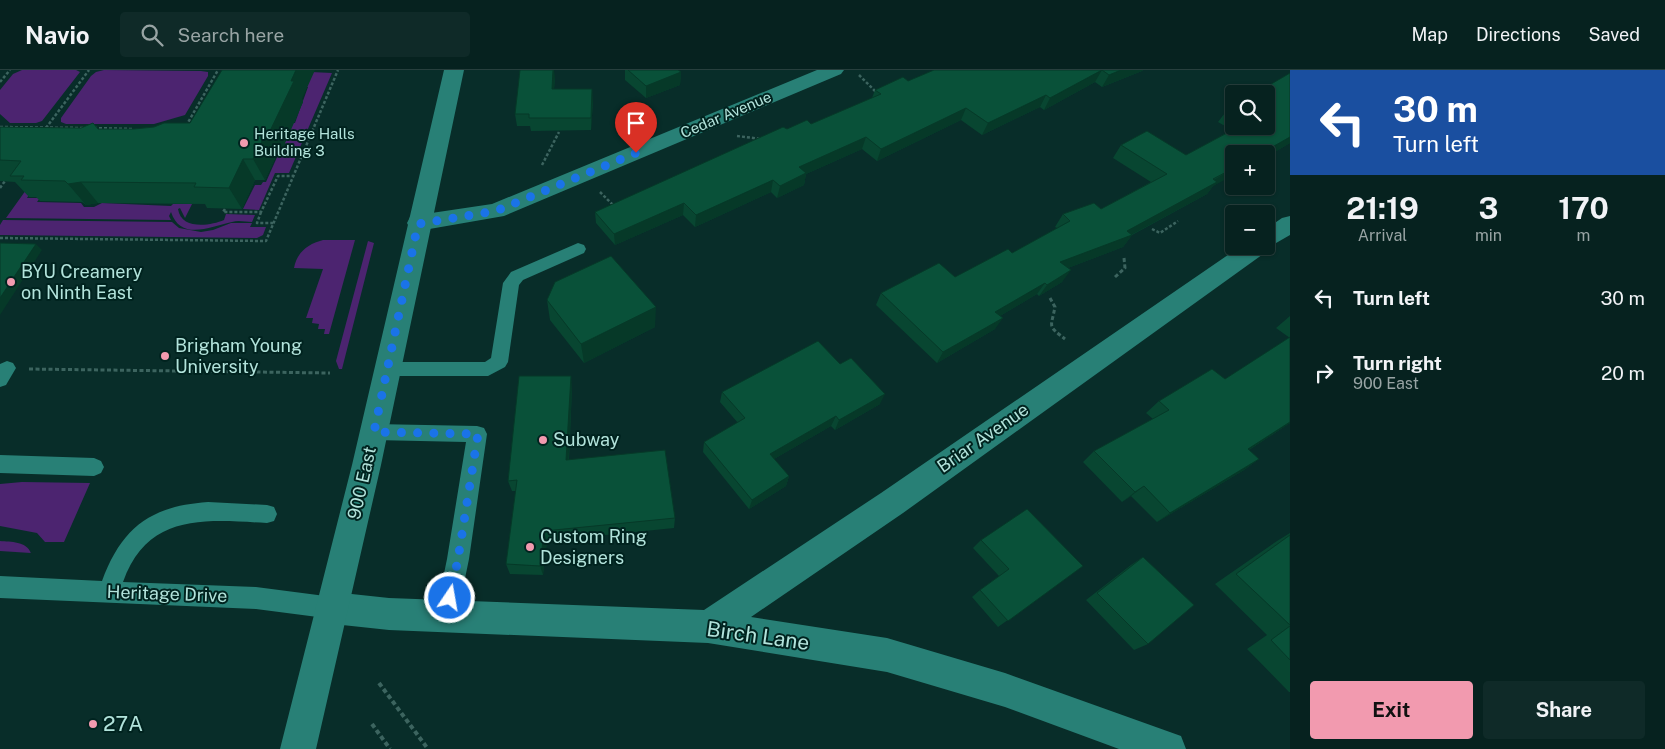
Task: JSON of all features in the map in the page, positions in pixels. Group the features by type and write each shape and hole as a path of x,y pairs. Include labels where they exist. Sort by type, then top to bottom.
{"street":[{"name":"900 East","path":"298,749 374,432 418,224 454,70"},
{"name":"Cedar Avenue","path":"418,224 496,211 822,72"},
{"path":"1275,234 1290,224"},
{"name":"Briar Avenue","path":"708,627 892,503 1245,255"},
{"name":"Birch Lane","path":"333,608 389,614 446,617 708,627 888,655 1005,690 1168,749"}],"lane":[{"path":"388,369 488,369 499,362 511,283 517,276 578,249"},
{"path":"374,432 478,434 458,559 446,617"},
{"path":"0,464 94,467"},
{"path":"109,591 125,554 140,535 164,519 188,512 267,514"},
{"name":"Heritage Drive","path":"0,587 256,598 333,608"}],"path":[{"path":"0,82 10,70"},
{"path":"41,135 89,70"},
{"path":"188,130 183,130 218,70"},
{"path":"0,238 266,241 338,70"},
{"path":"858,74 868,86 882,96"},
{"path":"0,127 134,129"},
{"path":"543,170 544,160 559,132"},
{"path":"733,136 765,139"},
{"path":"0,188 12,172"},
{"path":"274,223 257,223 278,176 293,176"},
{"path":"0,179 15,179"},
{"path":"596,188 616,208 617,212"},
{"path":"225,209 223,212 261,212"},
{"path":"1152,229 1160,232 1178,221"},
{"path":"1115,277 1125,268 1124,258"},
{"path":"1050,298 1055,306 1050,324 1065,339"},
{"path":"26,369 330,373"},
{"path":"379,683 428,749"},
{"path":"372,724 390,749"}],"shaded area":[{"path":"22,70 76,70 80,72 42,121 36,123 10,123 0,114 0,90 13,74"},
{"path":"104,70 201,71 208,72 208,76 185,115 154,124 66,124 61,122 61,118 91,76 96,72"},
{"path":"311,72 332,73 289,173 275,173 259,210 243,209 255,185 261,185 263,182 266,182 278,155 284,152 287,145 283,141 292,123 295,123 308,87 301,87"},
{"path":"31,183 36,183 27,198 40,198 37,202 81,203 84,207 94,207 102,203 171,206 173,204 192,204 185,218 180,208 178,209 180,216 184,220 197,225 211,224 224,220 226,214 255,215 252,222 234,221 197,230 182,227 171,212 169,216 171,220 6,218"},
{"path":"3,220 172,222 179,228 201,232 213,230 231,223 252,223 250,227 266,227 263,235 257,238 0,235 0,225"},
{"path":"323,240 355,240 329,334 324,334 325,329 318,329 319,324 312,323 313,318 306,318 323,269 294,268 295,262 304,250"},
{"path":"368,241 374,243 342,369 339,369 336,361"},
{"path":"22,482 90,483 64,542 45,542 37,533 0,526 0,484"},
{"path":"0,541 22,544 31,553 0,551"}],"building":[{"path":"222,70 296,70 291,81 294,81 270,131 266,133 253,159 243,159 229,188 194,187 196,183 81,182 68,184 65,181 21,180 24,176 10,176 21,161 0,160 0,127 81,128 93,123 98,129 134,129 154,127 164,123 190,123"},
{"path":"520,70 553,70 552,89 592,89 591,118 529,118 529,114 515,114"},
{"path":"628,70 678,70 681,72 646,86"},
{"path":"934,70 1102,70 1050,98 1046,95 988,123 966,108 881,149 866,137 799,167 806,173 780,186 773,180 696,215 684,203 614,234 595,212 783,127 787,129 807,120 811,124 881,94 875,90 903,77 908,81"},
{"path":"1102,70 1121,70 1109,75"},
{"path":"1290,73 1290,137 1275,146 1225,145 1225,173 1213,179 1217,182 1127,231 1132,235 1060,262 1071,270 1047,285 1045,283 995,312 1003,318 943,352 881,293 939,263 955,277 1008,249 1012,253 1070,221 1063,214 1094,203 1101,209 1167,174 1121,145 1147,131 1186,155 1225,134 1275,135 1275,85 1269,85"},
{"path":"0,243 36,244 0,298"},
{"path":"611,256 656,307 581,344 547,300 555,282"},
{"path":"1290,337 1290,422 1248,449 1259,459 1170,513 1144,486 1135,492 1094,451 1169,410 1159,401 1212,369 1225,379"},
{"path":"818,341 840,364 851,358 885,394 839,420 836,416 770,454 789,476 752,500 704,442 745,418 722,392"},
{"path":"519,376 571,376 566,460 665,450 675,518 544,531 540,566 506,564 517,480 508,481"},
{"path":"1027,509 1083,566 1008,621 980,590 1009,569 981,540"},
{"path":"1290,535 1290,625 1236,574"},
{"path":"1143,557 1194,605 1148,644 1097,593"},
{"path":"1290,626 1290,660 1271,640"}],"place":[{"name":"Heritage Halls Building 3","path":"244,143"},
{"name":"BYU Creamery on Ninth East","path":"11,282"},
{"name":"Brigham Young University","path":"165,356"},
{"name":"Subway","path":"543,440"},
{"name":"Custom Ring Designers","path":"530,547"},
{"name":"27A","path":"93,724"}],"route":[{"path":"450,598 478,434 374,432 418,224 496,211 636,153"}]}
